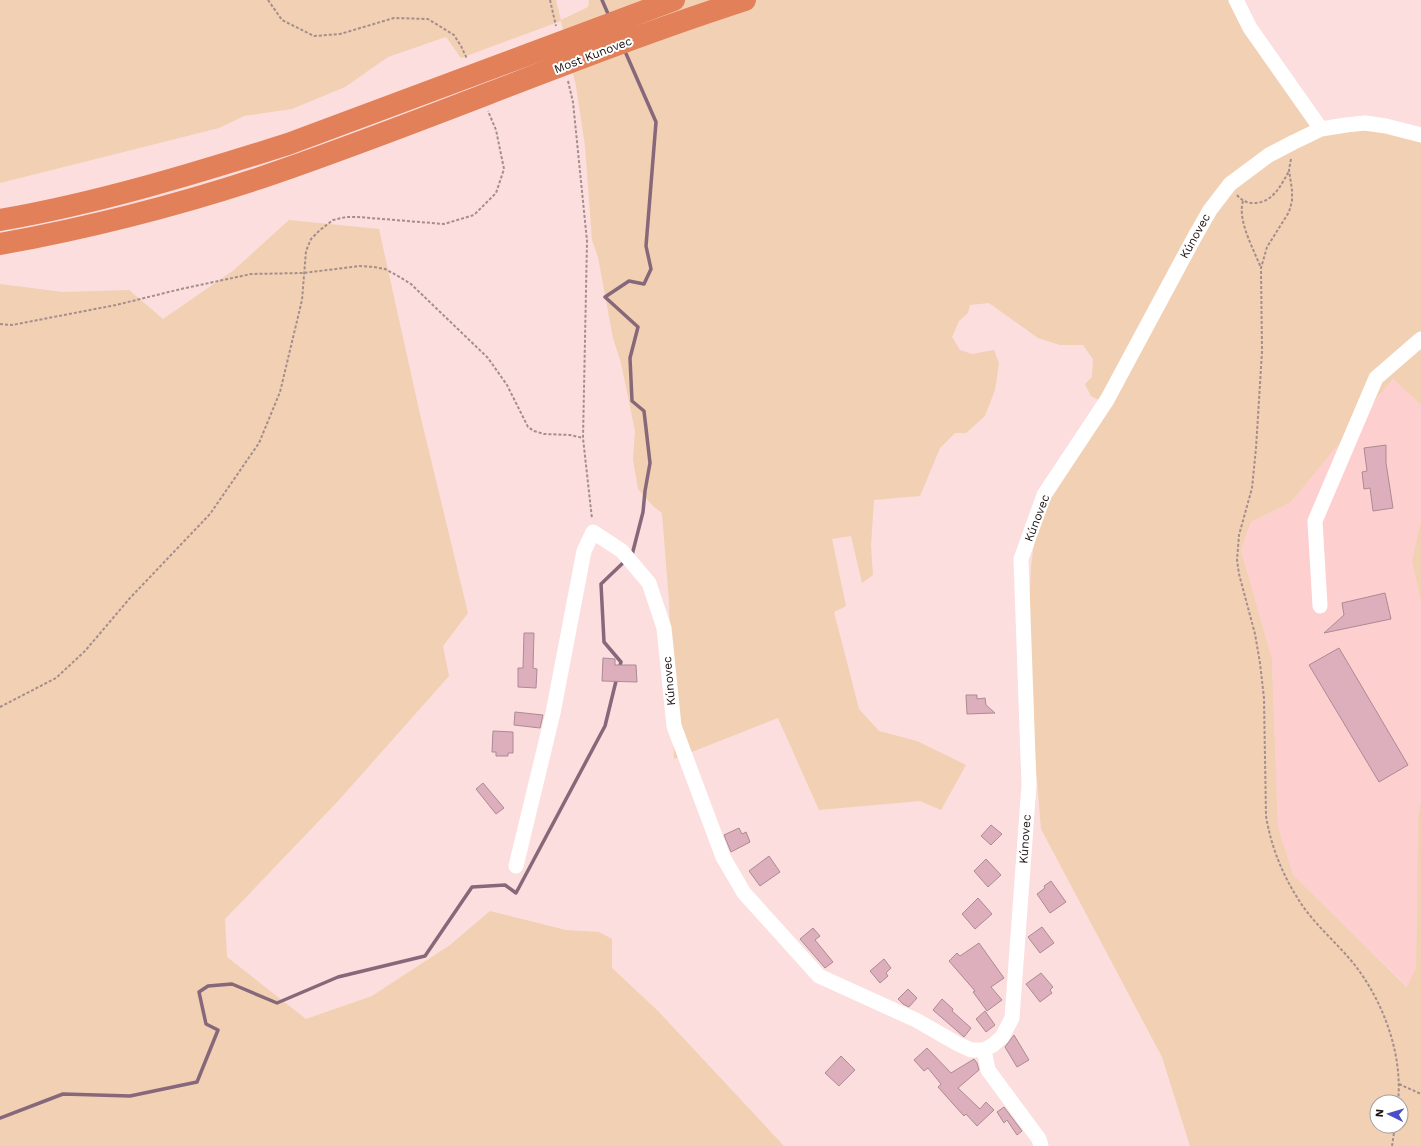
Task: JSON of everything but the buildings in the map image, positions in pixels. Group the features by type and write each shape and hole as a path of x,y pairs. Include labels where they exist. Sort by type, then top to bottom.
{"highway":[{"name":"Most Kunovec","path":"0,220 121,194 199,172 288,144 674,0"},
{"name":"Most Kunovec","path":"0,244 83,227 206,195 339,150 650,33 745,0"}],"street":[{"path":"1236,0 1250,28 1321,130"},
{"name":"Kúnovec","path":"593,532 622,551 649,583 664,628 674,726 722,857 744,893 819,976 916,1020 971,1050 984,1050 993,1045 1002,1037 1012,1018 1028,785 1021,559 1044,495 1107,400 1194,238 1210,210 1230,184 1269,155 1321,130 1365,123 1386,126 1421,136"},
{"path":"1320,606 1315,521 1376,378 1421,339"},
{"path":"516,866 553,713 584,551 593,532"},
{"path":"984,1050 988,1070 1038,1139 1041,1146"}],"path":[{"path":"550,0 557,29"},
{"path":"568,80 573,102 587,241 583,438 593,532"},
{"path":"1230,184 1239,197 1246,203 1264,202 1272,197 1284,181 1289,170 1294,142"},
{"path":"1289,170 1292,190 1292,201 1289,212 1268,247 1261,268 1262,352 1256,448 1252,488 1239,535 1237,560 1239,574 1255,634 1264,698 1266,816 1269,834 1276,856 1289,883 1301,903 1367,981 1380,1006 1391,1037 1399,1084 1398,1094"},
{"path":"1243,201 1241,207 1242,216 1249,240 1261,268"},
{"path":"0,324 12,324 116,305 251,274 303,273 360,266 380,268 398,276 418,290 488,358 507,385 528,427 534,431 544,434 570,435 583,438"},
{"path":"0,707 56,678 86,651 130,598 210,514 259,443 280,392 302,300 303,273"},
{"path":"1399,1084 1421,1094"},
{"path":"1392,1146 1394,1134"}],"shaded area":[{"path":"0,0 556,0 561,20 588,7 589,0 1239,0 1301,93 1331,130 1365,127 1421,139 1421,405 1393,379 1290,503 1251,522 1241,550 1272,659 1278,827 1293,875 1407,987 1416,968 1418,816 1421,802 1421,1146 1190,1146 1162,1057 1041,829 1027,659 1031,567 1035,535 1048,503 1111,406 1091,396 1085,384 1092,377 1093,359 1083,345 1060,345 1038,338 989,303 970,305 968,313 959,321 952,337 960,350 972,354 994,350 999,363 995,390 985,416 966,433 955,433 940,448 920,496 874,500 871,546 873,575 862,583 851,536 832,539 846,606 834,612 859,709 879,731 917,741 966,765 941,810 920,801 819,810 778,718 674,759 669,602 662,513 653,506 638,489 633,460 635,431 621,363 613,338 598,257 592,240 585,146 576,86 561,21 461,58 446,37 388,57 345,87 292,109 244,116 219,128 0,183"},
{"path":"289,220 379,229 419,410 468,613 443,646 449,676 339,800 225,919 227,957 306,1019 372,996 450,945 490,911 566,930 599,932 612,939 612,968 658,1011 784,1146 0,1146 0,284 63,292 129,290 163,319 234,270"},
{"path":"1393,379 1421,405 1421,520 1412,561 1421,602 1421,802 1418,816 1416,968 1408,987 1293,876 1278,827 1272,659 1241,550 1251,522 1290,503"},
{"path":"1421,520 1421,602 1412,561"}],"waterway":[{"path":"602,0 609,16"},
{"path":"624,49 656,122 646,246 651,269 644,284 629,281 605,297 638,327 630,358 632,401 644,411 650,463 643,512 632,555"},
{"path":"619,669 621,662 604,642 601,584 626,560"},
{"path":"0,1118 63,1094 130,1096 197,1082 218,1030 206,1024 199,992 208,986 232,984 277,1003 338,977 425,956 472,887 505,885 516,893 605,726 617,677"}]}
